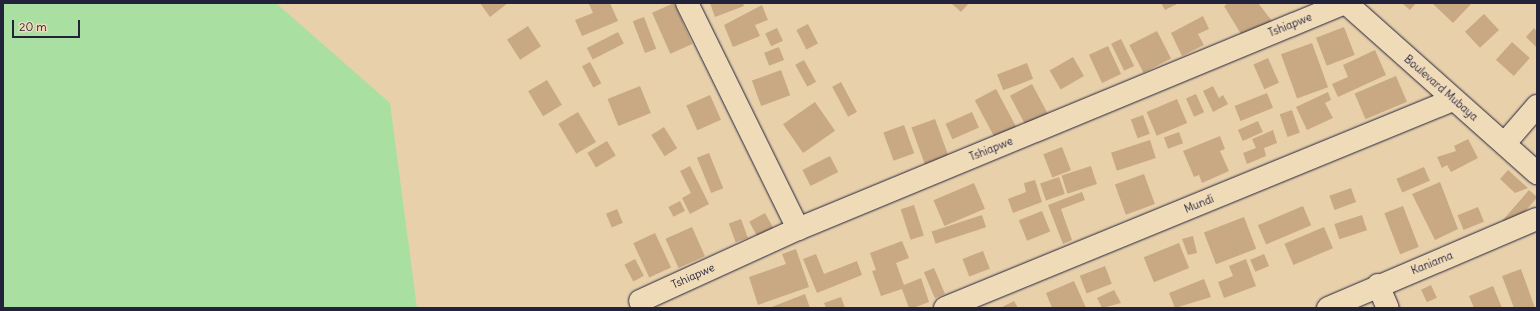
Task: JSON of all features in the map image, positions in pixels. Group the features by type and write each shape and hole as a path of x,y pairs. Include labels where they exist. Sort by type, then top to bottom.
{"street":[{"path":"687,3 798,229"},
{"name":"Tshiapwe","path":"640,301 798,229 1345,3"},
{"name":"Boulevard Mubaya","path":"1345,3 1453,100 1505,143 1537,173"},
{"name":"Mundi","path":"945,308 1453,100"},
{"path":"1505,143 1537,106"},
{"name":"Kaniama","path":"1328,308 1378,285 1537,219"},
{"path":"1378,285 1388,308"}],"green space":[{"path":"3,3 276,3 390,103 417,308 3,308"}],"building":[{"path":"480,3 508,3 490,17"},
{"path":"610,3 618,21 582,36 575,20 593,13 589,4"},
{"path":"674,3 692,44 670,54 652,13"},
{"path":"710,3 743,3 744,6 715,17"},
{"path":"951,3 969,3 961,12"},
{"path":"1161,3 1179,3 1165,10"},
{"path":"1229,3 1258,3 1275,25 1244,39 1224,6"},
{"path":"1402,3 1416,3 1410,10"},
{"path":"1432,3 1472,3 1453,23"},
{"path":"762,5 768,20 755,25 760,36 733,47 724,25"},
{"path":"1484,14 1499,30 1480,48 1465,32"},
{"path":"1203,16 1209,29 1198,34 1204,45 1182,56 1171,33"},
{"path":"644,17 656,49 645,53 633,21"},
{"path":"808,24 818,44 806,50 796,30"},
{"path":"528,26 541,46 520,60 507,40"},
{"path":"1344,27 1355,55 1327,66 1316,38"},
{"path":"777,28 783,41 771,46 765,33"},
{"path":"1534,28 1537,32 1536,47 1526,37"},
{"path":"1157,31 1171,59 1143,73 1129,45"},
{"path":"618,32 624,44 593,59 587,48"},
{"path":"1121,39 1134,66 1124,71 1111,44"},
{"path":"1512,42 1530,58 1514,76 1496,60"},
{"path":"1312,43 1328,87 1297,98 1281,54"},
{"path":"1108,46 1121,74 1102,83 1089,55"},
{"path":"779,47 784,60 769,66 764,53"},
{"path":"1375,50 1386,75 1338,97 1332,84 1348,77 1343,65"},
{"path":"1073,57 1084,76 1061,90 1050,70"},
{"path":"1268,58 1279,83 1264,89 1253,65"},
{"path":"804,60 816,82 807,87 795,65"},
{"path":"590,62 601,83 593,87 582,66"},
{"path":"1027,63 1033,79 1003,90 997,74"},
{"path":"781,70 790,95 761,106 752,81"},
{"path":"1396,76 1407,102 1366,119 1355,94"},
{"path":"547,80 562,105 543,116 528,91"},
{"path":"841,82 857,112 848,117 832,87"},
{"path":"1032,84 1048,114 1026,126 1010,96"},
{"path":"640,86 651,113 618,126 608,99"},
{"path":"1213,86 1219,98 1223,95 1228,104 1213,112 1203,91"},
{"path":"996,89 1017,129 996,140 975,100"},
{"path":"1328,92 1331,100 1325,103 1333,118 1307,130 1296,107"},
{"path":"1267,93 1273,108 1241,121 1235,106"},
{"path":"1196,94 1204,112 1194,117 1186,98"},
{"path":"710,95 721,120 697,130 686,106"},
{"path":"1177,99 1187,123 1157,136 1147,112"},
{"path":"815,102 835,131 803,153 783,124"},
{"path":"1292,110 1300,133 1288,137 1280,114"},
{"path":"578,112 596,142 576,154 558,124"},
{"path":"972,112 979,128 952,139 946,124"},
{"path":"1143,115 1150,134 1138,138 1131,119"},
{"path":"935,119 950,160 927,169 912,128"},
{"path":"1258,121 1263,132 1243,141 1238,130"},
{"path":"904,125 914,153 894,161 883,133"},
{"path":"664,127 677,148 665,156 651,135"},
{"path":"1273,130 1277,143 1264,148 1266,156 1247,164 1243,153 1256,148 1252,139"},
{"path":"1179,132 1183,143 1168,149 1164,137"},
{"path":"1220,136 1225,149 1220,151 1229,171 1202,183 1199,175 1194,177 1183,151"},
{"path":"1468,139 1478,158 1451,172 1447,165 1442,168 1437,157 1456,151 1454,146"},
{"path":"1150,140 1156,158 1117,171 1111,153"},
{"path":"607,141 616,156 596,167 587,153"},
{"path":"1062,147 1071,170 1052,178 1043,154"},
{"path":"709,153 723,188 711,193 697,158"},
{"path":"830,156 838,172 811,186 802,170"},
{"path":"690,166 709,204 690,214 682,198 691,193 680,171"},
{"path":"1091,166 1097,184 1067,194 1062,176"},
{"path":"1424,167 1430,181 1402,193 1396,179"},
{"path":"1508,170 1528,188 1515,193 1500,179"},
{"path":"1144,174 1155,204 1126,215 1115,185"},
{"path":"1059,177 1065,194 1046,201 1040,184"},
{"path":"1035,180 1042,202 1013,213 1008,199 1026,192 1024,183"},
{"path":"1440,182 1458,229 1435,240 1412,194"},
{"path":"974,183 985,209 944,226 933,200"},
{"path":"1351,188 1356,202 1335,210 1329,196"},
{"path":"1529,190 1537,198 1510,228 1502,221"},
{"path":"1082,192 1085,200 1061,209 1072,240 1063,244 1048,205"},
{"path":"680,201 685,211 673,217 668,207"},
{"path":"914,205 924,235 911,240 901,209"},
{"path":"1303,206 1311,225 1266,244 1258,225"},
{"path":"1403,206 1419,247 1400,254 1384,213"},
{"path":"1478,207 1484,222 1464,230 1458,215"},
{"path":"617,209 623,223 612,227 606,214"},
{"path":"1042,211 1050,231 1027,241 1019,220"},
{"path":"765,213 774,229 758,237 749,222"},
{"path":"982,215 986,227 936,244 932,231"},
{"path":"1362,215 1367,230 1339,239 1334,224"},
{"path":"1244,217 1256,249 1216,264 1204,232"},
{"path":"741,219 748,238 736,242 729,223"},
{"path":"692,227 705,256 679,268 666,239"},
{"path":"1324,227 1333,248 1293,265 1284,244"},
{"path":"655,233 671,267 649,278 633,243"},
{"path":"1193,236 1197,253 1188,255 1182,239"},
{"path":"902,241 909,258 896,263 904,285 921,278 929,302 913,308 909,308 902,289 881,296 872,271 876,270 870,253"},
{"path":"1179,243 1189,268 1154,282 1144,257"},
{"path":"796,249 809,287 758,305 749,277 786,264 782,254"},
{"path":"983,251 990,269 969,277 962,259"},
{"path":"816,254 824,274 857,261 862,275 817,293 803,259"},
{"path":"1264,254 1269,266 1255,272 1250,260"},
{"path":"635,259 644,276 633,281 624,265"},
{"path":"1246,259 1256,286 1224,298 1218,282 1233,276 1229,266"},
{"path":"1105,266 1112,284 1087,293 1080,276"},
{"path":"934,268 945,294 935,298 924,272"},
{"path":"1521,269 1535,308 1514,308 1502,276"},
{"path":"1204,279 1211,297 1175,308 1169,293"},
{"path":"1074,281 1086,308 1052,308 1046,293"},
{"path":"1431,285 1437,298 1427,302 1421,290"},
{"path":"1493,286 1502,308 1474,308 1469,296"},
{"path":"1114,290 1121,303 1102,308 1097,298"},
{"path":"805,294 810,308 769,308"},
{"path":"841,297 845,308 826,308 824,303"},
{"path":"1014,301 1018,308 1000,308"}]}
